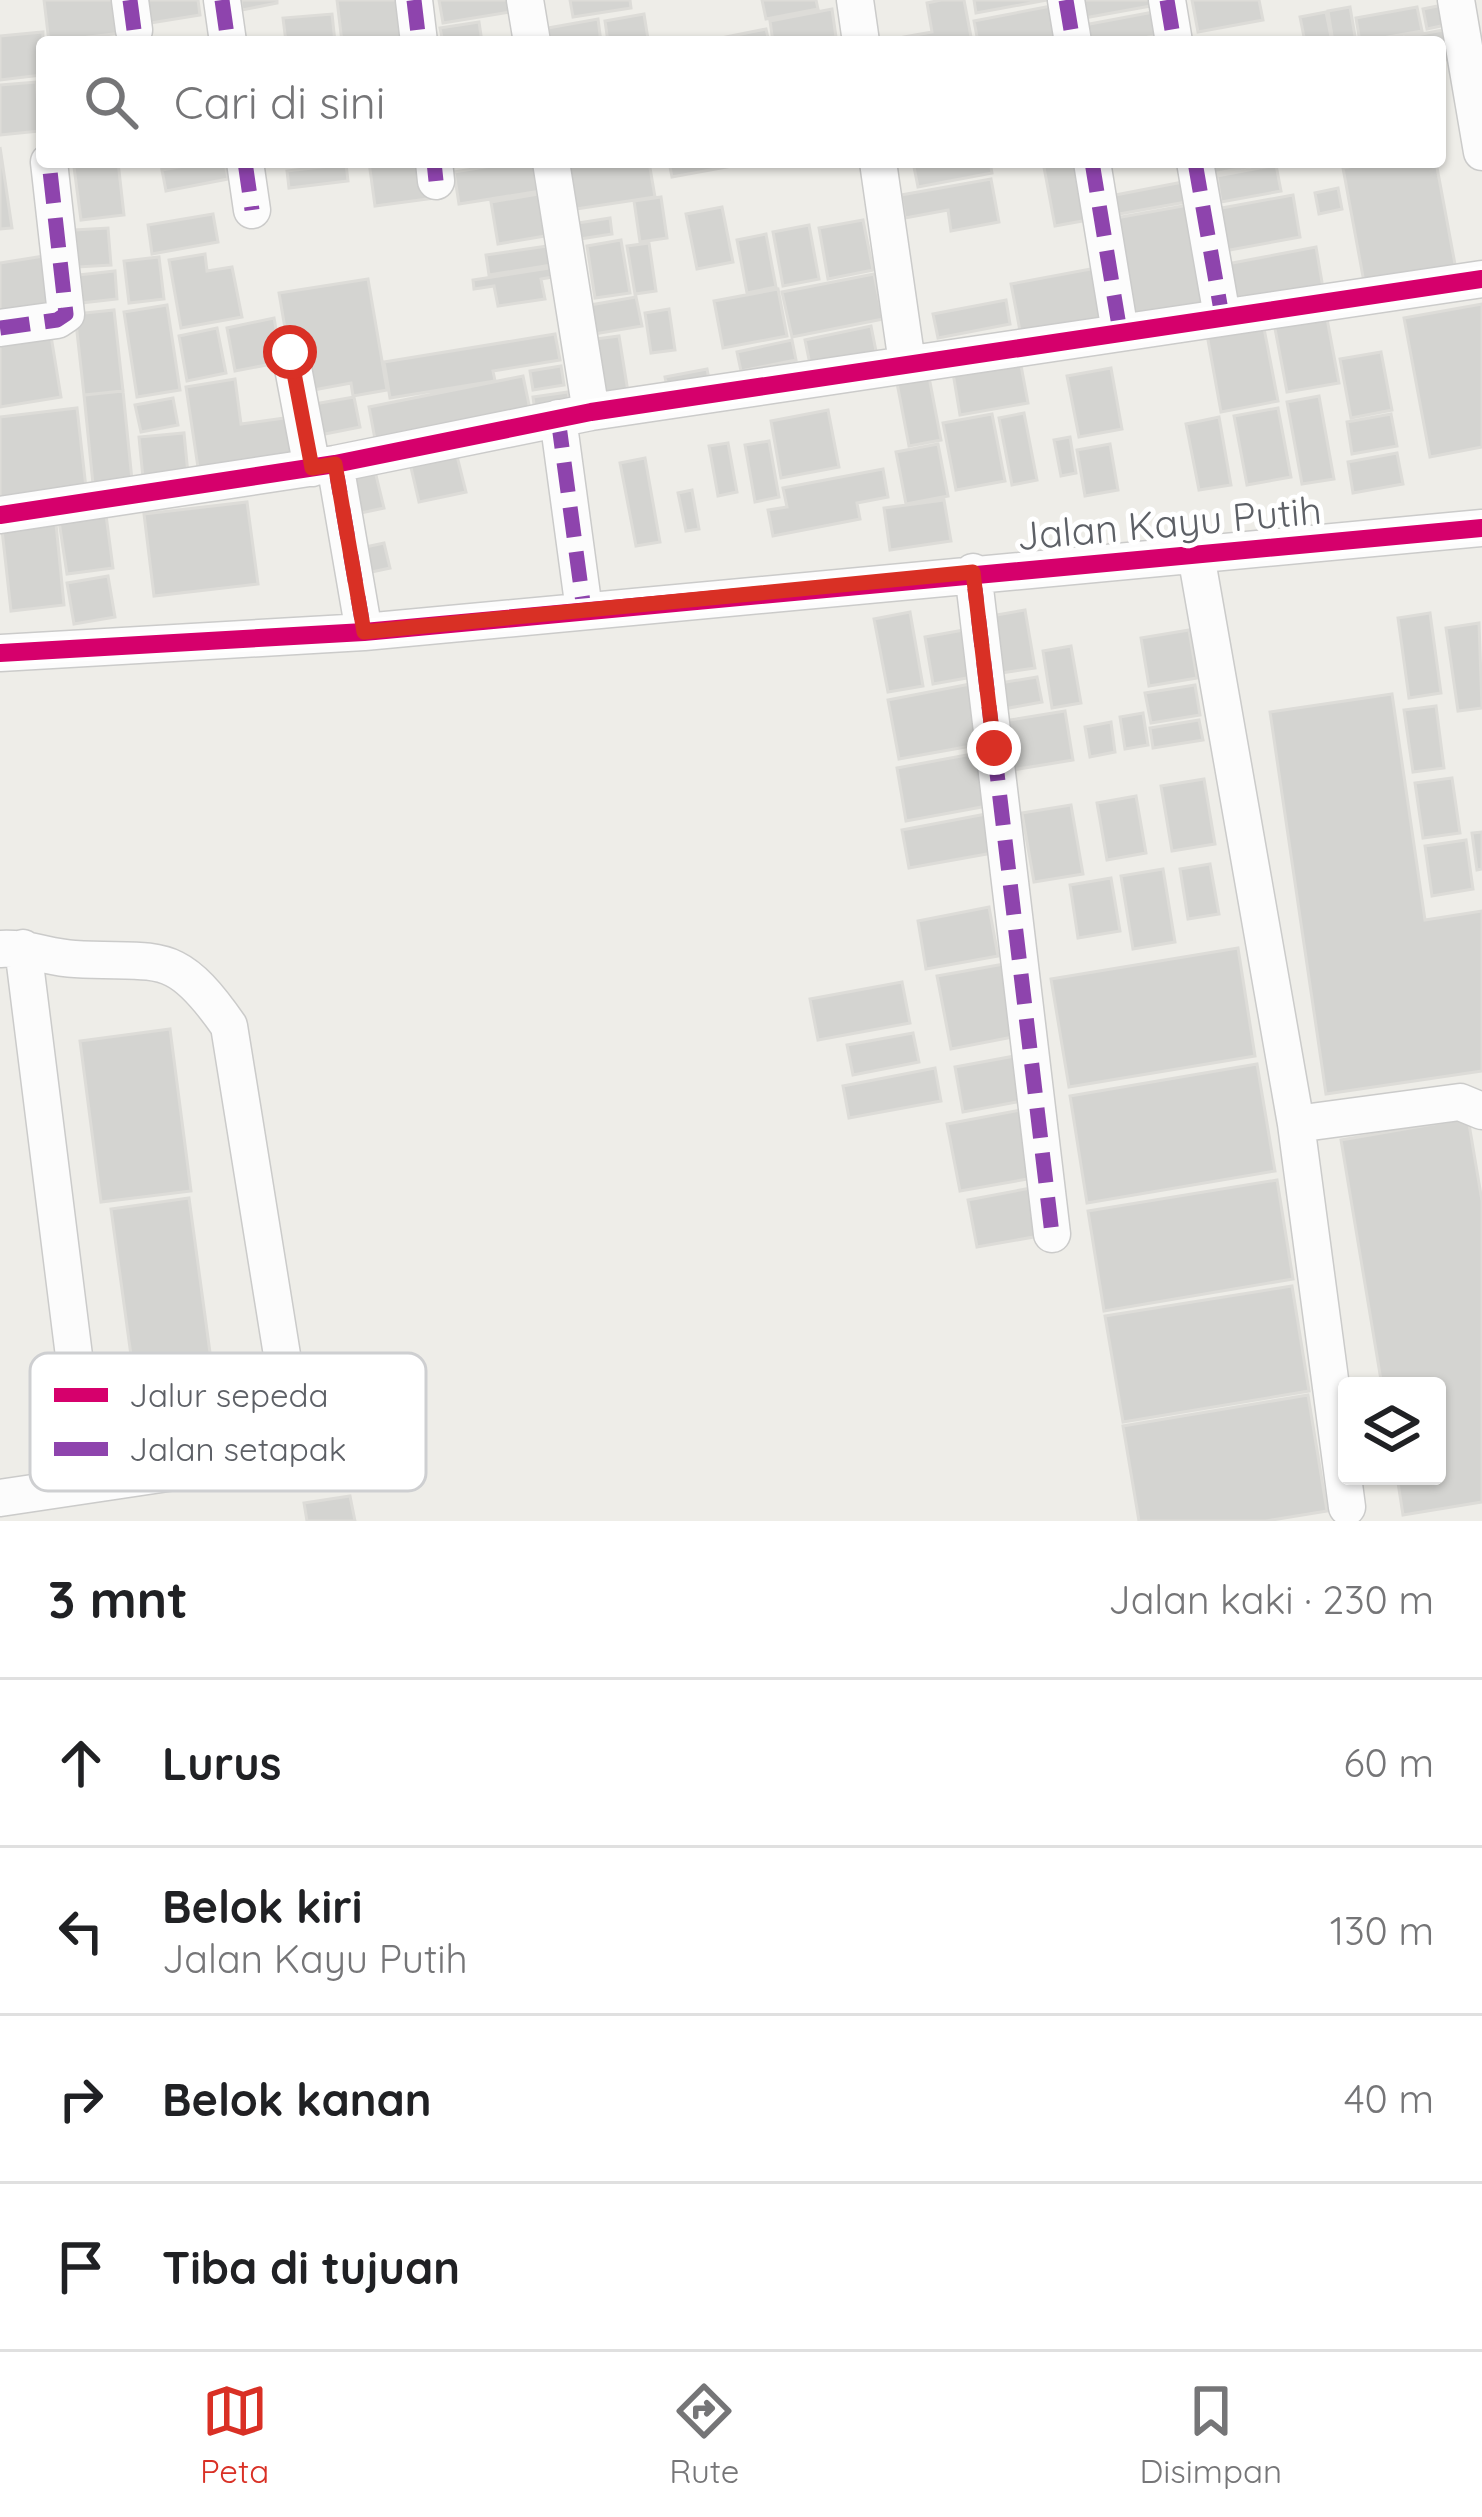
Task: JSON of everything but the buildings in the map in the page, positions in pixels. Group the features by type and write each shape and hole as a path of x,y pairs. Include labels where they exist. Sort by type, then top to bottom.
{"street":[{"path":"222,0 227,36"},
{"path":"414,0 418,36"},
{"path":"525,0 531,36"},
{"path":"855,0 860,36"},
{"path":"1066,0 1072,36"},
{"path":"1167,0 1173,36"},
{"path":"1456,0 1482,152"},
{"path":"0,328 57,320 66,314 50,168"},
{"path":"246,168 252,210"},
{"path":"552,168 575,415 584,610"},
{"path":"879,168 908,363"},
{"path":"1093,168 1120,332"},
{"path":"1196,168 1222,316"},
{"path":"0,514 323,466 575,415 1482,279"},
{"path":"290,352 364,632"},
{"name":"Jalan Kayu Putih","path":"0,653 364,632 1482,528"},
{"path":"1196,555 1296,1124 1347,1508"},
{"path":"973,572 1052,1234"},
{"path":"72,1353 12,948 70,959 157,960 200,985 229,1026 282,1353"},
{"path":"1296,1124 1460,1102 1482,1111"},
{"path":"0,1498 46,1491"}],"marked path":[{"path":"130,0 134,30"},
{"path":"222,0 227,36"},
{"path":"414,0 418,36"},
{"path":"1066,0 1072,36"},
{"path":"1167,0 1173,36"},
{"path":"0,328 57,320 66,314 50,168"},
{"path":"246,168 252,210"},
{"path":"435,168 436,181"},
{"path":"1093,168 1120,332"},
{"path":"1196,168 1222,316"},
{"path":"558,418 584,610"},
{"path":"335,464 364,632"},
{"path":"973,572 1052,1234"}],"cycle path":[{"path":"0,515 335,464 591,412 1482,279"},
{"path":"0,653 364,632 1482,528"}],"route":[{"path":"290,352 312,468 335,464 364,632 973,572 994,748"}]}
